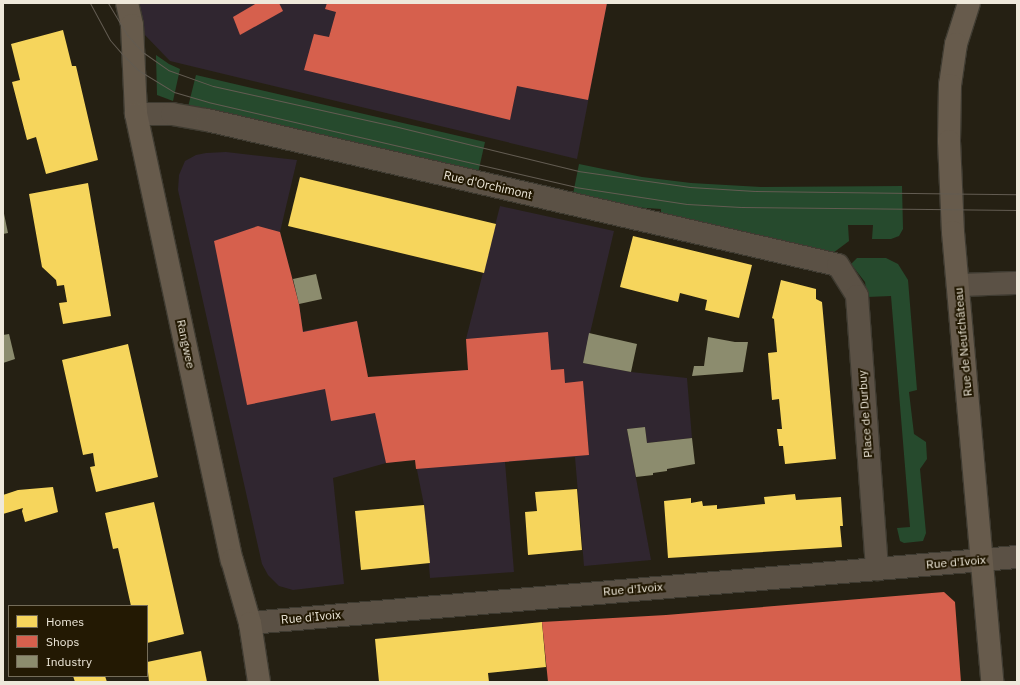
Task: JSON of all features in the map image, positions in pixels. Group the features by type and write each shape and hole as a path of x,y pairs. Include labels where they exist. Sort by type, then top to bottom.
{"street":[{"name":"Rangwee","path":"127,3 132,25 136,114 232,560 250,622 259,682"},
{"name":"Rue de Neufchâteau","path":"969,3 956,44 950,85 948,115 953,232 959,285 992,682"},
{"name":"Rue d'Orchimont","path":"136,114 172,114 207,120 838,265"},
{"name":"Place de Durbuy","path":"838,265 857,296 877,568"},
{"path":"959,285 1017,283"},
{"name":"Rue d'Ivoix","path":"250,622 1017,556"}],"shaded area":[{"path":"128,3 607,3 577,159 170,61 142,32"},
{"path":"226,152 297,160 280,232 299,304 303,331 357,321 368,377 468,370 466,339 500,206 614,231 583,363 631,372 687,378 692,438 647,443 645,427 627,429 651,560 584,566 575,457 505,462 514,572 430,578 424,505 415,460 386,463 333,478 344,584 293,590 279,586 268,575 262,564 178,190 179,175 185,161 196,155"}],"green space":[{"path":"156,55 169,64 180,69 173,101 157,95"},
{"path":"196,75 485,142 478,173 188,107"},
{"path":"579,164 642,177 691,183 761,187 902,186 903,229 899,236 891,239 872,239 873,225 848,225 849,241 833,253 661,216 661,209 632,207 573,194"},
{"path":"857,258 886,258 898,264 908,280 917,390 909,392 914,434 926,442 927,459 920,469 926,533 923,541 904,543 900,541 897,528 910,527 891,296 867,297 865,282 851,264"}],"building: Homes":[{"path":"63,30 72,66 76,66 98,160 46,174 36,137 27,140 12,82 20,80 11,44"},
{"path":"300,177 496,224 484,273 288,226"},
{"path":"88,183 111,316 63,324 59,303 67,302 64,285 57,286 56,280 42,267 29,194"},
{"path":"633,236 752,265 739,318 705,310 707,300 680,293 678,302 620,287"},
{"path":"781,280 816,289 816,299 822,302 836,459 785,464 783,446 779,446 777,429 782,429 779,399 772,400 768,353 777,352 774,319 772,318"},
{"path":"128,344 158,477 96,492 90,467 95,466 93,453 83,455 62,360"},
{"path":"53,487 58,512 25,522 22,511 23,508 3,514 3,495 18,490"},
{"path":"577,489 582,550 528,555 525,512 537,511 535,492"},
{"path":"795,494 796,500 841,497 843,526 840,526 842,547 668,558 664,501 691,498 691,503 702,501 703,506 717,505 717,509 765,504 764,497"},
{"path":"154,502 184,634 148,643 148,605 131,605 118,548 113,549 105,513"},
{"path":"424,505 430,563 361,570 355,511"},
{"path":"542,622 546,667 488,673 489,682 379,682 375,639"},
{"path":"201,651 207,682 149,682 148,662"},
{"path":"73,677 105,677 107,682 75,682"}],"building: Shops":[{"path":"257,3 279,3 283,11 240,35 233,17"},
{"path":"327,3 607,3 588,100 517,86 510,120 304,70 314,34 329,37 336,12 325,9"},
{"path":"258,226 280,232 299,304 303,332 357,321 368,377 468,370 466,339 548,332 551,370 564,369 565,383 583,381 589,455 416,469 415,460 386,463 375,413 331,421 325,389 247,405 214,241"},
{"path":"944,592 955,602 961,682 548,682 542,622 666,615"}],"building: Industry":[{"path":"3,209 8,233 3,234"},
{"path":"316,274 322,299 299,304 293,279"},
{"path":"589,333 637,344 631,372 583,363"},
{"path":"9,334 15,359 3,363 3,335"},
{"path":"708,337 735,342 748,342 743,372 692,376 694,366 704,366"},
{"path":"645,427 647,443 692,438 695,464 667,469 667,471 653,473 653,475 636,477 627,429"}],"tram line":[{"path":"90,3 110,40 123,55 138,70 174,92 208,102 575,187 687,204 741,207 1017,210"},
{"path":"108,3 127,35 144,53 168,70 213,86 394,126 578,171 690,187 755,191 1017,194"}]}
